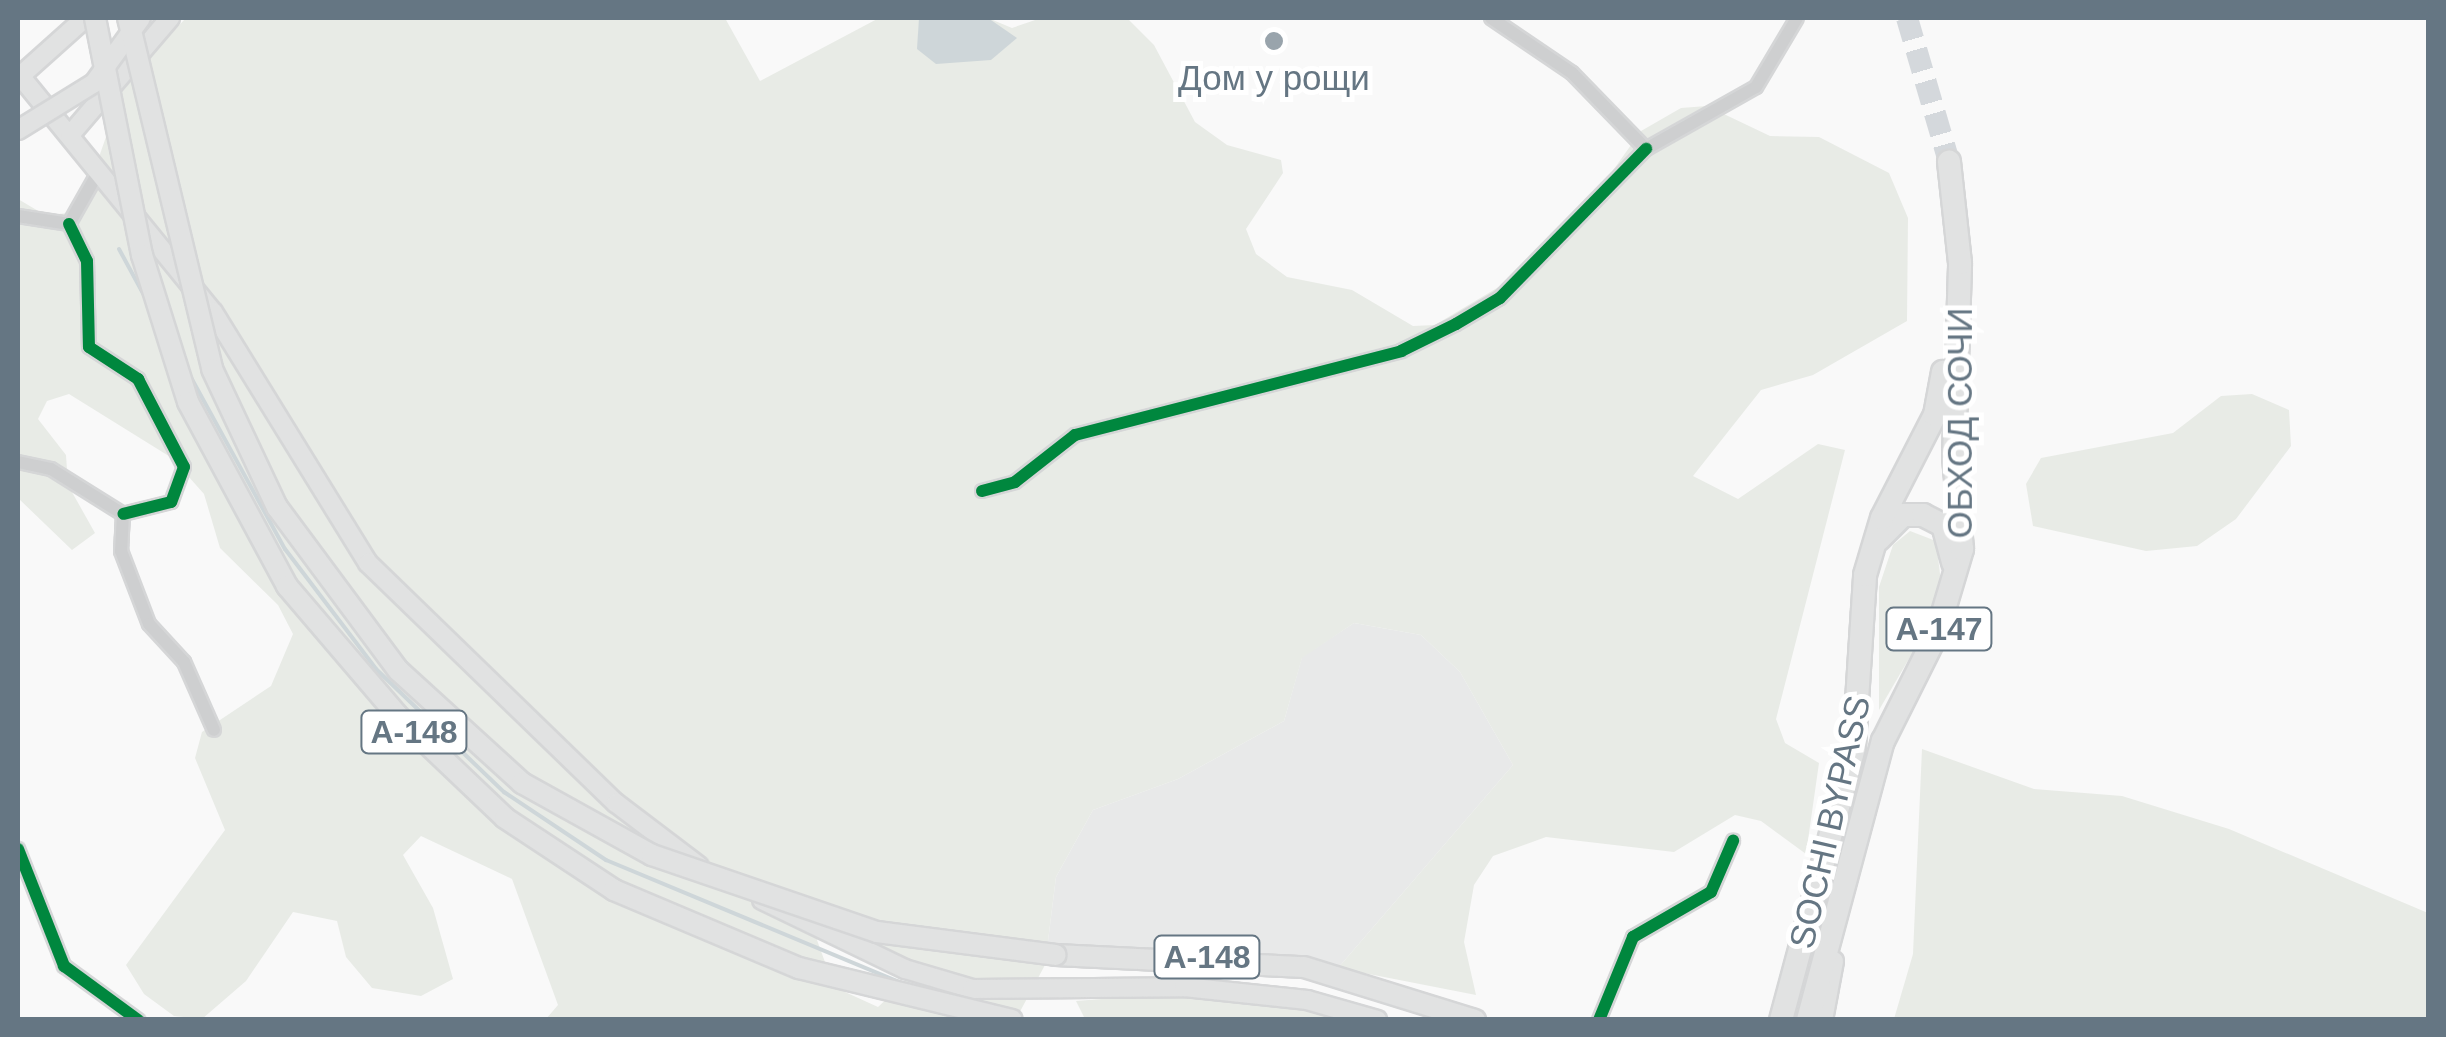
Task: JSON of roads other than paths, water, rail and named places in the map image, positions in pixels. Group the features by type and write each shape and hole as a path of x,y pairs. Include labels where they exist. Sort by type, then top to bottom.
{"highway":[{"name":"ОБХОД СОЧИ","path":"1808,1020 1883,741 1955,577 1964,532 1954,458 1955,220 1949,162"},
{"name":"SOCHI BYPASS","path":"1781,1020 1854,747 1874,545 1935,415 1955,220"},
{"name":"А-147","path":"1874,545 1903,515 1935,519 1948,534 1955,577"}],"main road":[{"path":"85,18 19,77 213,312 368,562 616,803 734,886 905,969 972,989 1184,986 1307,1000 1377,1020"},
{"name":"А-148","path":"95,18 142,255 188,402 288,586 396,715 504,818 614,890 871,991 1012,1020"},
{"name":"А-148","path":"128,18 212,369 277,508 398,670 522,784 652,856 892,936 1056,956 1304,967 1475,1020"},
{"path":"18,130 94,83 141,18"},
{"path":"70,135 170,18"},
{"name":"А-147","path":"1823,1020 1838,906"},
{"path":"966,1020 972,989"}],"street":[{"path":"1492,18 1590,88 1646,149"},
{"path":"982,491 1016,482 1075,435 1401,351 1456,324 1500,298 1646,149 1756,86 1797,18"},
{"path":"69,224 98,172"},
{"path":"18,216 69,224"},
{"path":"18,462 51,469 123,514 170,502 184,466 138,378 90,347 87,260 69,224"},
{"path":"123,514 122,551 149,624 184,662 214,730"},
{"path":"1599,1020 1633,937 1711,892 1732,842"},
{"path":"18,849 64,966 138,1020"}],"waterway":[{"path":"119,249 146,299"},
{"path":"188,372 285,549 376,669 504,792 606,860 904,984"},
{"path":"962,998 1001,1010"}],"tunnel":[{"path":"1907,18 1949,162"}],"place":[{"name":"Дом у рощи","path":"1274,41"}]}
